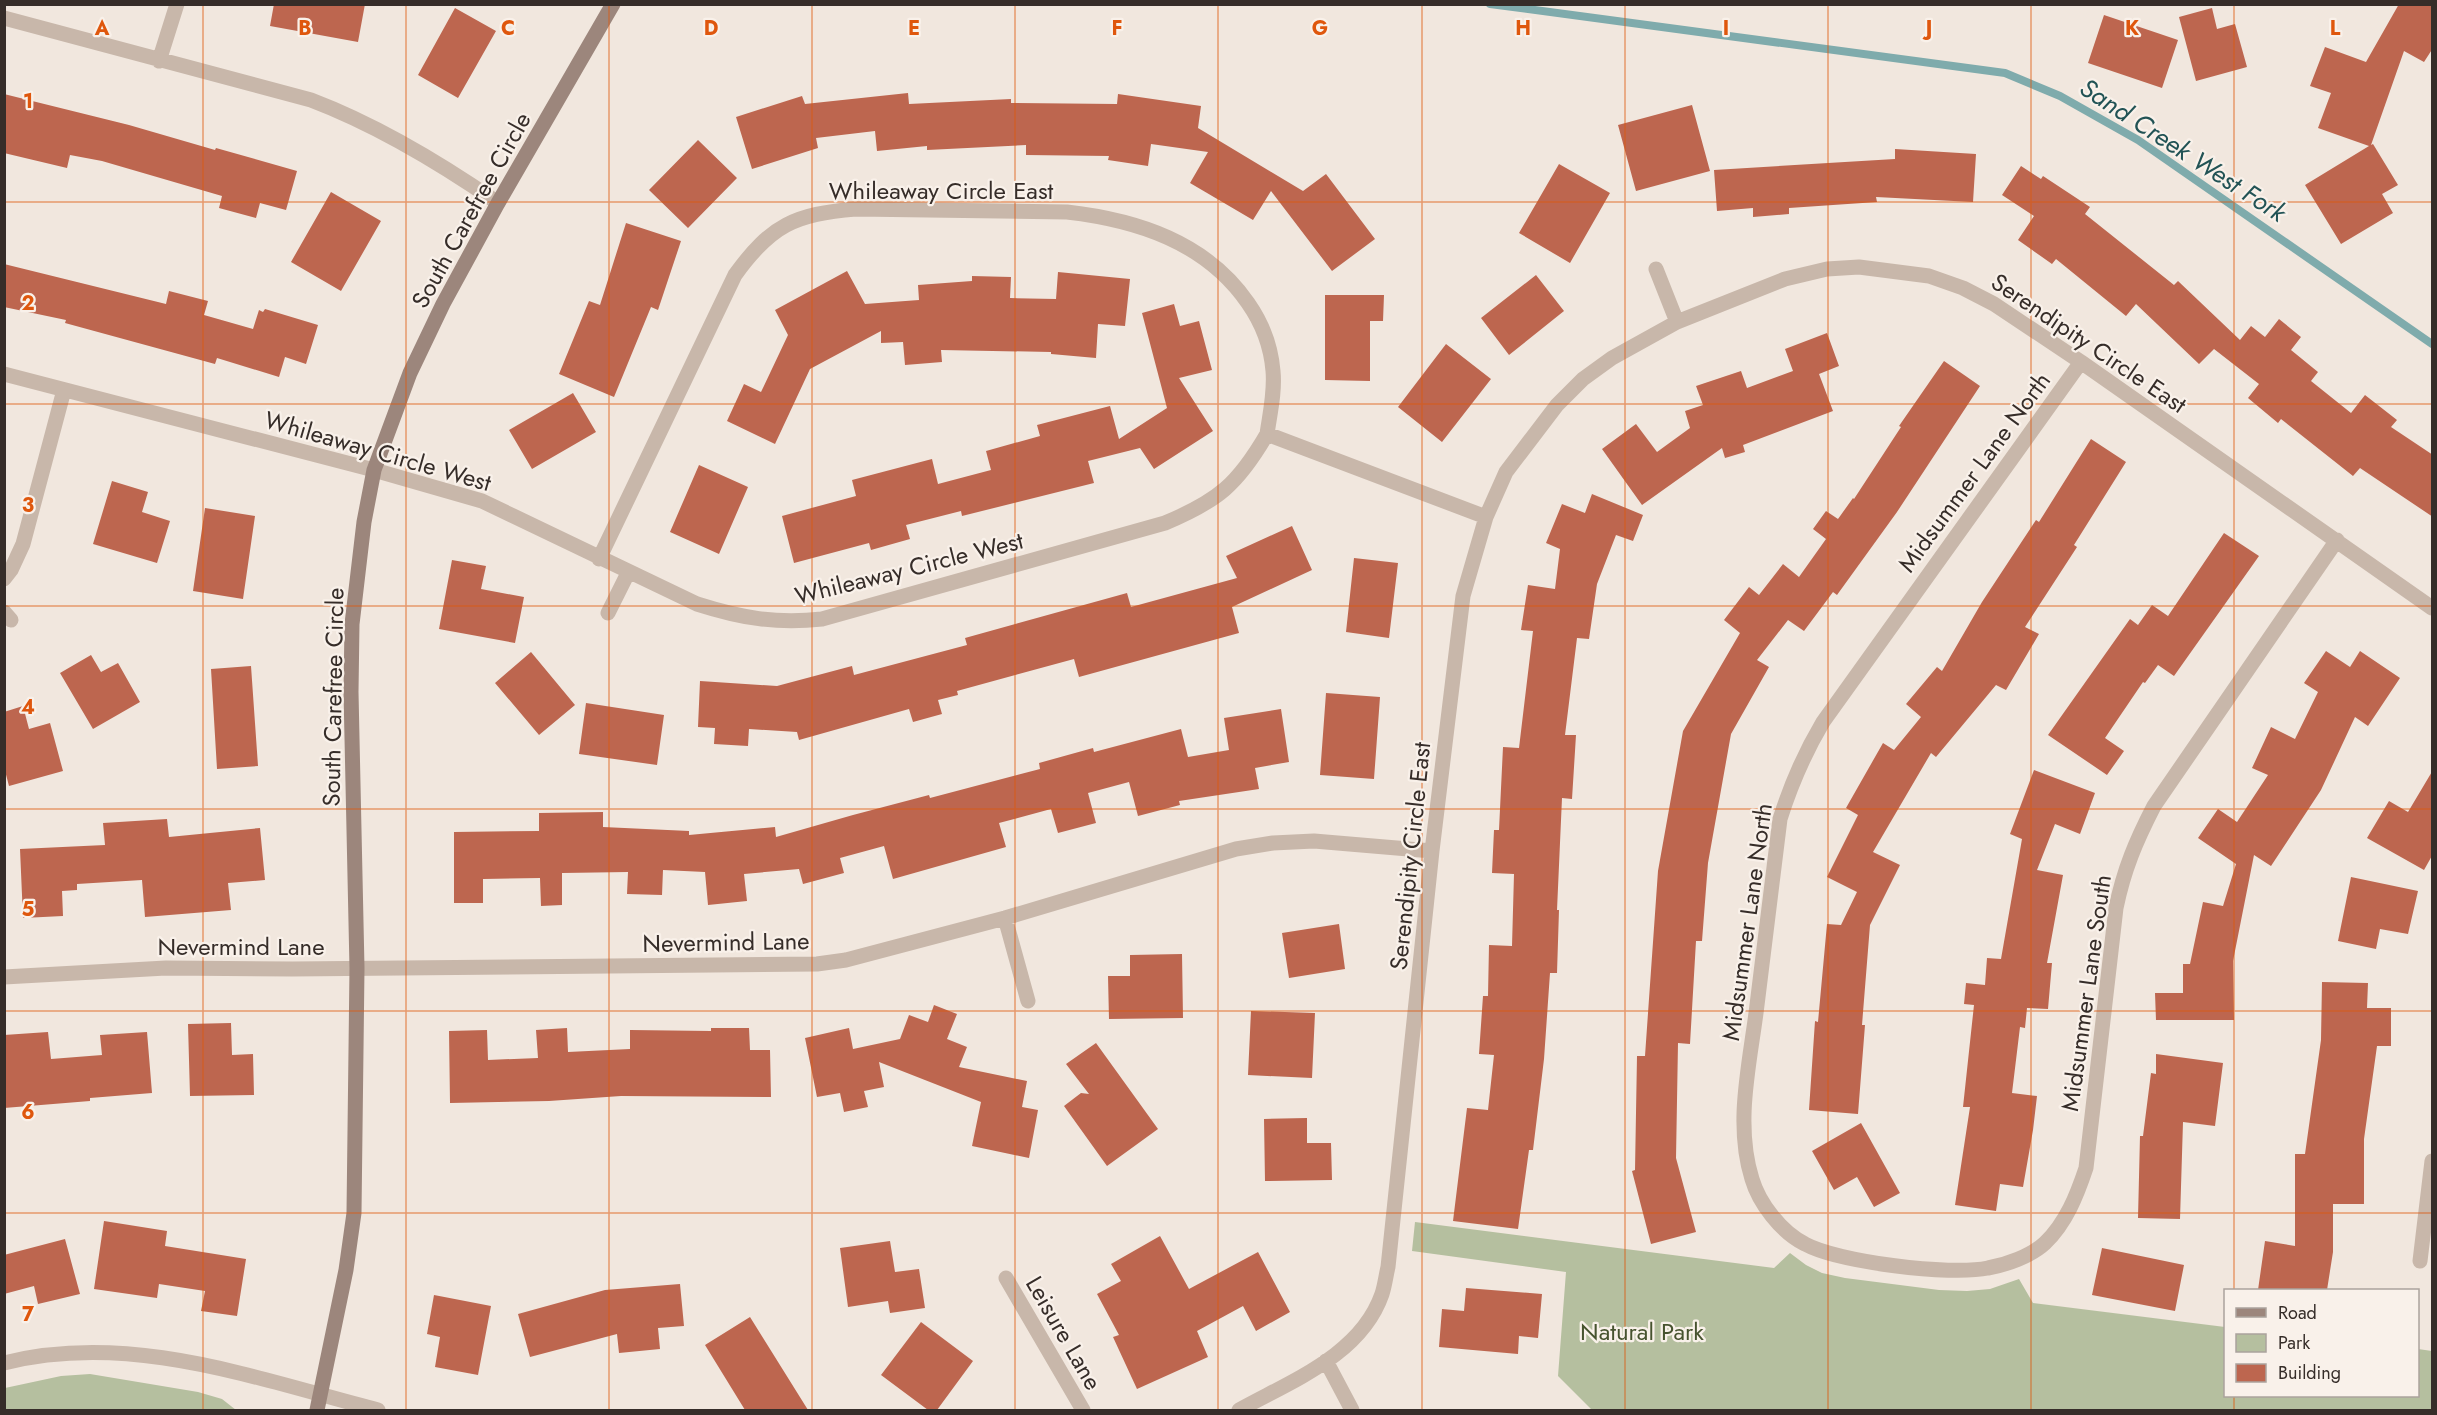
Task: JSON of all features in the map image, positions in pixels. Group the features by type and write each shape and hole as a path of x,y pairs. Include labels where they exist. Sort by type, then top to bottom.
{"main road":[{"name":"South Carefree Circle","path":"319,1403 346,1270 354,1213 357,968 351,703 352,624 364,522 374,470 410,373 443,304 498,203 613,4"}],"street":[{"path":"159,61 177,4"},
{"path":"4,18 311,100 342,112 451,171 498,203"},
{"name":"Whileaway Circle East","path":"599,559 735,275 753,250 774,231 796,219 827,211 855,209 1067,212 1102,216 1133,224 1162,234 1193,249 1221,270 1241,293 1258,317 1268,342 1273,370 1273,389 1266,434"},
{"name":"Serendipity Circle East","path":"1239,1410 1326,1361 1351,1343 1368,1321 1382,1294 1388,1267 1432,852 1463,596 1486,516 1506,471 1557,405 1583,379 1612,358 1677,322 1785,279 1827,269 1859,267 1929,276 1963,288 1994,304 2081,362 2433,608"},
{"path":"1656,269 1677,322"},
{"name":"Midsummer Lane North","path":"1899,1266 1837,1256 1804,1244 1776,1221 1760,1200 1751,1178 1743,1118 1780,819 1803,756 1822,722 2081,362"},
{"name":"Whileaway Circle West","path":"4,374 374,470 482,501 628,573 697,604 730,615 762,621 794,622 822,619 1165,523 1186,515 1225,491 1249,465 1266,434"},
{"path":"4,579 22,544 64,390"},
{"path":"1266,434 1486,516"},
{"name":"Midsummer Lane South","path":"1899,1266 1960,1271 1987,1269 2016,1260 2044,1244 2061,1224 2076,1197 2086,1168 2116,908 2124,873 2135,843 2154,806 2337,540"},
{"path":"608,613 628,573"},
{"name":"Nevermind Lane","path":"4,977 166,968 817,964 846,960 1005,918 1236,849 1273,843 1314,841 1432,852"},
{"path":"1005,918 1028,1001"},
{"path":"2420,1261 2433,1161"},
{"name":"Leisure Lane","path":"1006,1278 1083,1410"},
{"path":"4,1363 90,1352 131,1353 192,1362 319,1403 378,1410"},
{"path":"1326,1361 1352,1410"}],"green space":[{"name":"Natural Park","path":"1415,1222 1774,1268 1790,1253 1822,1273 1939,1290 1990,1289 2019,1279 2033,1303 2224,1327 2224,1397 2419,1397 2419,1349 2432,1351 2432,1410 1592,1410 1558,1376 1566,1272 1412,1251"},
{"path":"90,1374 198,1392 222,1399 236,1410 5,1410 5,1388 61,1376"}],"building":[{"path":"274,4 365,4 358,42 270,26"},
{"path":"2399,4 2433,4 2433,48 2424,62 2404,51 2371,145 2373,144 2398,185 2382,194 2393,213 2341,244 2305,185 2369,146 2318,128 2331,93 2310,86 2325,47 2366,62"},
{"path":"455,8 496,31 458,98 418,75"},
{"path":"2212,8 2217,29 2235,24 2247,67 2196,81 2179,17"},
{"path":"2104,15 2178,40 2162,88 2088,63"},
{"path":"908,93 909,104 1011,99 1011,103 1117,104 1118,94 1201,106 1198,128 1303,191 1326,174 1375,239 1332,271 1271,191 1253,220 1190,183 1208,152 1151,144 1148,166 1108,160 1109,156 1026,155 1026,145 927,150 927,146 877,151 875,131 816,138 818,148 752,169 736,117 802,96 805,104"},
{"path":"4,94 297,171 286,210 260,203 256,218 219,208 222,196 102,161 70,155 67,168 4,153"},
{"path":"1692,105 1710,171 1636,191 1618,125"},
{"path":"698,140 737,178 688,228 649,190"},
{"path":"1895,149 1976,154 1973,202 1876,197 1877,202 1789,208 1789,214 1753,217 1753,208 1717,211 1714,170 1895,159"},
{"path":"1559,164 1610,193 1570,263 1519,233"},
{"path":"2021,166 2041,179 2043,176 2090,207 2085,214 2174,285 2178,281 2240,340 2251,326 2265,337 2279,319 2301,337 2291,350 2318,372 2311,381 2351,413 2365,395 2397,420 2391,427 2433,455 2433,517 2360,468 2353,476 2281,419 2278,423 2248,398 2259,384 2214,349 2199,364 2136,304 2126,316 2056,259 2052,264 2018,240 2034,216 2002,195"},
{"path":"331,192 381,221 341,291 291,262"},
{"path":"626,223 681,241 658,310 651,307 614,397 559,374 589,301 600,305"},
{"path":"4,264 166,304 169,291 208,301 204,315 253,329 259,310 263,312 265,309 318,325 306,364 285,357 279,377 217,358 215,364 65,323 66,320 4,307"},
{"path":"847,271 865,304 919,300 918,285 972,281 972,276 1011,277 1010,298 1056,299 1058,272 1130,279 1125,326 1098,324 1096,358 1051,354 1051,352 941,350 942,362 905,365 903,342 881,343 881,331 810,369 775,444 727,421 744,384 761,392 788,335 775,310"},
{"path":"1536,275 1564,311 1509,355 1481,318"},
{"path":"1325,295 1384,295 1383,321 1370,321 1370,381 1325,380"},
{"path":"1174,304 1180,326 1199,321 1212,370 1179,378 1213,431 1154,469 1140,448 1088,461 1094,483 962,516 961,511 906,525 910,539 871,550 869,543 794,563 782,516 856,496 852,480 932,459 938,484 991,470 986,451 1040,436 1037,425 1110,406 1119,439 1167,408 1142,313"},
{"path":"1827,333 1839,366 1819,374 1833,411 1743,445 1745,452 1725,458 1722,448 1642,505 1602,449 1636,424 1657,452 1690,428 1685,411 1703,405 1696,386 1741,371 1747,388 1793,371 1785,349"},
{"path":"1446,344 1491,379 1442,442 1398,407"},
{"path":"1944,361 1980,386 1897,512 1837,595 1833,592 1804,631 1788,620 1757,660 1769,667 1731,734 1708,863 1702,941 1696,941 1690,1044 1678,1043 1676,1158 1696,1232 1651,1244 1632,1171 1635,1170 1637,1056 1645,1056 1658,871 1683,731 1740,633 1724,620 1749,587 1759,595 1783,564 1799,577 1826,539 1813,529 1826,511 1838,519 1854,499 1901,427 1899,426"},
{"path":"573,393 596,432 532,469 509,430"},
{"path":"2091,439 2126,462 2074,545 2077,547 2025,627 2039,634 2006,690 1996,685 1936,757 1931,753 1873,852 1900,865 1870,925 1858,1114 1809,1110 1815,1021 1818,1022 1827,924 1841,925 1857,892 1827,877 1858,815 1846,808 1883,743 1894,750 1921,717 1906,704 1937,667 1942,671 1982,602 2036,520 2039,522"},
{"path":"699,465 748,487 719,554 670,532"},
{"path":"112,481 148,492 142,512 170,521 157,563 93,544"},
{"path":"1592,494 1643,515 1633,541 1616,535 1597,584 1589,639 1577,638 1565,735 1576,735 1572,799 1562,798 1557,973 1550,973 1544,1059 1533,1150 1529,1150 1518,1229 1453,1221 1467,1108 1488,1110 1494,1055 1479,1054 1483,996 1488,996 1489,945 1512,946 1514,874 1492,873 1494,830 1499,830 1503,747 1519,748 1533,631 1521,630 1528,585 1555,589 1560,549 1546,543 1562,504 1585,513"},
{"path":"205,508 255,516 243,599 193,591"},
{"path":"1292,526 1312,570 1232,607 1239,633 1079,677 1074,659 957,691 958,695 938,700 942,714 913,722 909,709 799,740 797,732 749,729 748,746 714,744 715,728 698,727 700,681 777,686 852,666 854,675 967,645 965,638 1127,593 1131,607 1237,578 1226,556"},
{"path":"2224,533 2259,556 2174,676 2158,665 2145,683 2143,682 2105,738 2124,751 2107,775 2048,735 2130,619 2138,625 2152,605 2168,616"},
{"path":"1354,558 1398,563 1389,638 1346,632"},
{"path":"452,560 486,566 481,589 524,597 515,643 439,629"},
{"path":"2326,651 2350,667 2360,651 2400,678 2368,726 2355,717 2321,790 2271,866 2254,855 2233,961 2234,1020 2156,1020 2155,993 2183,993 2183,964 2190,964 2203,902 2223,906 2236,864 2198,838 2218,809 2237,822 2268,775 2252,768 2271,727 2295,739 2318,692 2304,683"},
{"path":"531,652 575,705 539,735 495,683"},
{"path":"91,655 101,672 118,663 140,702 93,729 60,673"},
{"path":"251,666 258,766 217,769 211,669"},
{"path":"1326,693 1380,697 1374,779 1320,775"},
{"path":"586,703 664,715 657,765 579,754"},
{"path":"23,706 29,729 50,723 63,771 9,786 4,767 4,712"},
{"path":"1281,709 1289,762 1255,768 1259,789 1179,801 1180,805 1138,816 1129,782 1088,793 1096,823 1058,833 1051,809 999,823 1006,847 893,879 884,846 840,858 844,873 803,884 799,869 744,874 747,901 708,905 705,872 663,870 662,895 627,894 628,872 562,873 562,905 541,906 540,878 483,879 483,903 454,903 454,832 539,831 539,813 603,812 603,827 689,831 689,835 775,827 776,837 929,795 930,798 1040,769 1039,763 1093,748 1094,752 1181,729 1188,757 1229,750 1224,718"},
{"path":"2034,770 2095,793 2080,834 2055,824 2037,870 2063,875 2047,963 2052,963 2048,1009 2027,1008 2025,1028 2020,1027 2012,1093 2037,1096 2033,1130 2023,1187 2000,1184 1996,1211 1955,1205 1970,1107 1963,1107 1974,1005 1964,1004 1966,983 1985,985 1987,958 2001,959 2022,839 2010,834"},
{"path":"2433,770 2433,854 2424,870 2367,838 2389,801 2408,812"},
{"path":"167,819 169,837 260,828 265,880 228,883 231,910 145,917 142,880 77,884 77,890 62,891 63,916 23,918 20,849 105,845 103,823"},
{"path":"2351,877 2418,891 2408,934 2380,929 2376,949 2338,941"},
{"path":"1339,924 1345,969 1289,978 1282,933"},
{"path":"1182,954 1183,1018 1109,1019 1108,976 1130,976 1130,955"},
{"path":"2322,982 2368,983 2367,1008 2391,1008 2391,1046 2377,1046 2364,1139 2364,1204 2333,1204 2333,1252 2327,1289 2258,1289 2265,1241 2295,1246 2295,1154 2305,1154 2321,1040"},
{"path":"934,1005 957,1014 947,1039 967,1047 959,1067 1027,1081 1022,1107 1038,1110 1029,1158 972,1146 981,1102 879,1062 884,1087 864,1091 868,1107 844,1112 840,1093 817,1097 805,1038 849,1028 853,1049 900,1039 909,1015 928,1022"},
{"path":"1251,1011 1315,1013 1312,1078 1248,1075"},
{"path":"231,1023 232,1055 253,1054 254,1095 190,1096 188,1024"},
{"path":"567,1028 568,1052 630,1049 630,1030 711,1031 711,1028 749,1028 750,1050 770,1050 771,1097 621,1096 549,1101 450,1103 449,1031 487,1030 488,1060 538,1058 536,1030"},
{"path":"48,1032 51,1059 102,1055 100,1035 147,1032 152,1093 4,1108 4,1035"},
{"path":"1096,1043 1158,1129 1107,1166 1064,1106 1081,1093 1089,1094 1066,1064"},
{"path":"2156,1054 2223,1063 2215,1126 2183,1122 2180,1219 2138,1218 2140,1136 2143,1136 2151,1073 2156,1074"},
{"path":"1307,1118 1307,1143 1331,1143 1332,1180 1265,1181 1264,1119"},
{"path":"1861,1123 1900,1193 1874,1207 1857,1177 1834,1190 1812,1151"},
{"path":"104,1221 167,1231 165,1246 246,1259 237,1316 201,1311 205,1291 159,1284 157,1298 94,1289"},
{"path":"1160,1236 1189,1289 1258,1252 1290,1312 1256,1331 1243,1306 1197,1331 1208,1357 1137,1389 1113,1337 1119,1335 1097,1294 1121,1281 1111,1264"},
{"path":"65,1239 80,1294 38,1304 34,1286 4,1294 4,1255"},
{"path":"890,1241 895,1272 919,1269 925,1308 890,1313 888,1301 848,1307 840,1248"},
{"path":"2102,1248 2184,1265 2175,1311 2092,1295"},
{"path":"680,1284 684,1326 658,1328 660,1349 619,1353 617,1334 530,1357 518,1314 605,1290"},
{"path":"1466,1288 1542,1294 1538,1338 1519,1336 1518,1354 1439,1347 1442,1309 1464,1311"},
{"path":"434,1295 491,1306 478,1375 435,1367 440,1337 427,1334"},
{"path":"750,1317 808,1410 745,1410 705,1345"},
{"path":"921,1322 973,1361 937,1410 928,1410 881,1375"}],"waterway":[{"name":"Sand Creek West Fork","path":"1490,4 2005,73 2060,96 2138,140 2432,344"}]}
